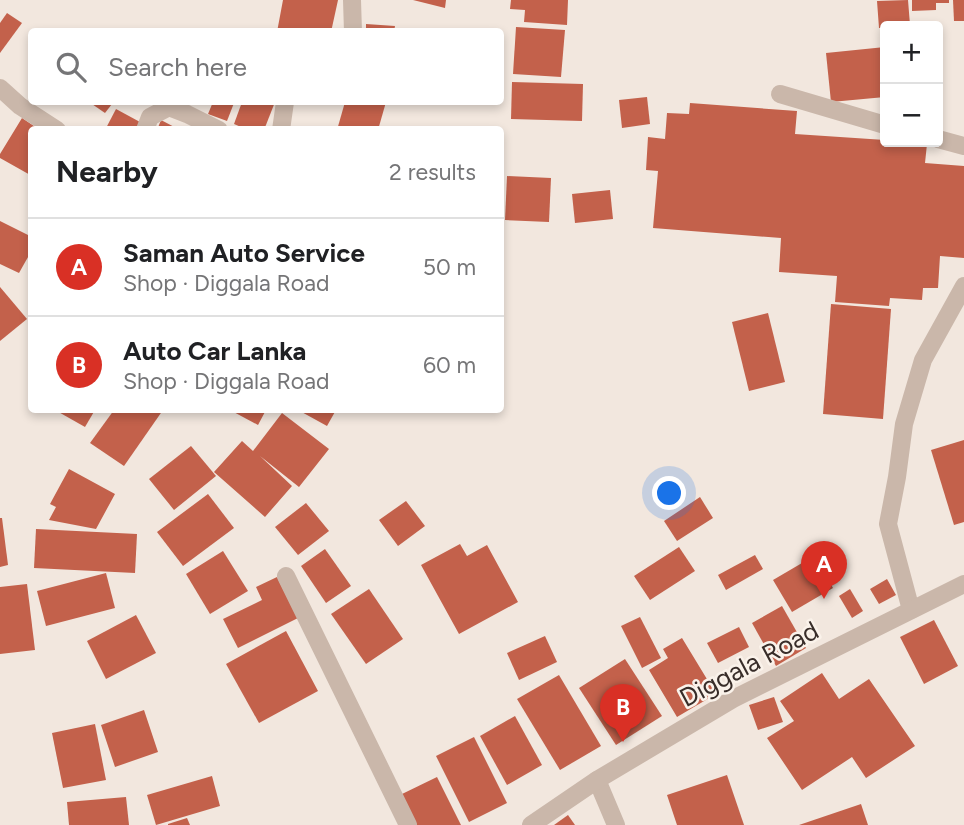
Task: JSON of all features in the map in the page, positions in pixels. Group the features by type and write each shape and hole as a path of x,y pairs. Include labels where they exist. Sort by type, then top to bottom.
{"street":[{"path":"352,0 353,28"},
{"path":"0,88 20,106 51,126"},
{"path":"779,94 880,124"},
{"path":"282,126 285,105"},
{"path":"147,126 150,117 169,107 211,126"},
{"path":"943,140 964,146"},
{"path":"911,610 888,524 904,424 923,360 964,286"},
{"path":"286,576 408,825"},
{"name":"Diggala Road","path":"531,825 597,780 733,699 964,584"},
{"path":"597,780 616,825"}],"building":[{"path":"283,0 338,0 332,28 278,28"},
{"path":"413,0 446,0 445,8"},
{"path":"511,0 568,0 567,25 524,22 525,10 510,9"},
{"path":"908,0 910,21 880,21 879,28 877,1"},
{"path":"912,0 949,0 949,3 936,3 936,10 912,11"},
{"path":"953,0 964,0 964,21 954,21"},
{"path":"7,13 22,23 0,53 0,23"},
{"path":"366,24 395,26 395,28 366,28"},
{"path":"516,27 565,30 561,77 513,74"},
{"path":"880,48 880,97 831,102 826,53"},
{"path":"512,82 583,84 582,121 511,119"},
{"path":"647,97 650,124 622,128 619,100"},
{"path":"690,103 797,111 795,134 880,140 880,147 927,147 925,163 964,166 964,258 940,256 938,288 923,288 922,300 890,298 889,306 835,302 837,276 779,272 781,238 653,228 658,171 646,170 648,137 665,139 667,113 689,114"},
{"path":"93,105 111,105 105,113"},
{"path":"212,105 233,105 227,121 208,114"},
{"path":"241,105 274,105 266,126 234,124"},
{"path":"344,105 385,105 379,126 338,126"},
{"path":"116,109 140,122 138,126 107,126"},
{"path":"22,118 34,126 28,126 28,174 0,158"},
{"path":"161,120 172,126 159,126"},
{"path":"507,176 551,178 549,222 505,220"},
{"path":"610,190 613,219 575,223 572,194"},
{"path":"0,221 28,235 28,257 19,273 0,264"},
{"path":"0,287 27,319 0,341"},
{"path":"831,304 891,309 883,419 823,414"},
{"path":"768,313 785,382 749,391 732,322"},
{"path":"60,413 93,413 85,427"},
{"path":"112,413 161,413 124,466 90,443"},
{"path":"236,413 264,413 258,425"},
{"path":"282,413 329,449 299,487 260,456 292,486 265,517 214,472 242,441 253,451"},
{"path":"303,413 334,413 327,426"},
{"path":"964,440 964,522 954,525 931,450"},
{"path":"191,446 216,476 174,510 149,479"},
{"path":"69,469 115,494 96,529 49,520 56,507 50,504"},
{"path":"208,494 234,528 183,566 157,532"},
{"path":"700,497 713,518 677,541 664,521"},
{"path":"406,501 425,526 398,546 379,520"},
{"path":"306,503 329,531 298,555 275,527"},
{"path":"0,518 8,565 0,567"},
{"path":"36,529 137,534 135,573 34,568"},
{"path":"460,544 467,556 487,545 518,602 459,634 421,565"},
{"path":"679,547 695,571 650,600 634,576"},
{"path":"325,549 351,586 326,603 301,566"},
{"path":"223,551 248,591 210,614 186,574"},
{"path":"755,555 763,569 726,590 718,575"},
{"path":"814,556 833,588 792,612 773,580"},
{"path":"106,573 115,608 46,626 37,591"},
{"path":"277,577 298,618 238,648 223,619 262,600 256,587"},
{"path":"887,579 896,595 879,604 870,589"},
{"path":"27,584 35,650 0,654 0,587"},
{"path":"369,589 403,639 366,664 331,614"},
{"path":"850,589 863,611 852,618 839,596"},
{"path":"782,606 806,648 776,666 752,623"},
{"path":"136,615 156,653 106,679 87,641"},
{"path":"640,617 661,658 642,668 621,626"},
{"path":"934,620 958,666 924,684 900,637"},
{"path":"739,627 749,647 718,663 707,643"},
{"path":"286,631 318,691 259,723 226,664"},
{"path":"545,636 557,662 519,680 507,653"},
{"path":"682,638 716,694 677,717 649,670 668,658 663,649"},
{"path":"625,659 662,716 616,745 579,688"},
{"path":"822,673 839,699 869,679 915,746 866,778 852,757 802,790 767,738 794,721 780,701"},
{"path":"559,675 601,746 560,770 517,699"},
{"path":"774,697 783,722 758,730 749,705"},
{"path":"144,710 158,752 115,767 101,725"},
{"path":"515,716 542,765 507,785 480,736"},
{"path":"95,724 106,780 63,788 52,733"},
{"path":"474,737 507,803 469,822 436,756"},
{"path":"727,775 744,825 677,825 667,795"},
{"path":"212,776 220,806 156,825 147,795"},
{"path":"437,777 461,825 417,825 402,794"},
{"path":"126,797 129,825 69,825 67,802"},
{"path":"861,804 868,825 799,825"},
{"path":"568,815 575,825 554,825"},
{"path":"187,818 190,825 168,825 168,824"}],"place":[{"name":"Saman Auto Service","path":"824,599"},
{"name":"Auto Car Lanka","path":"623,742"}]}
